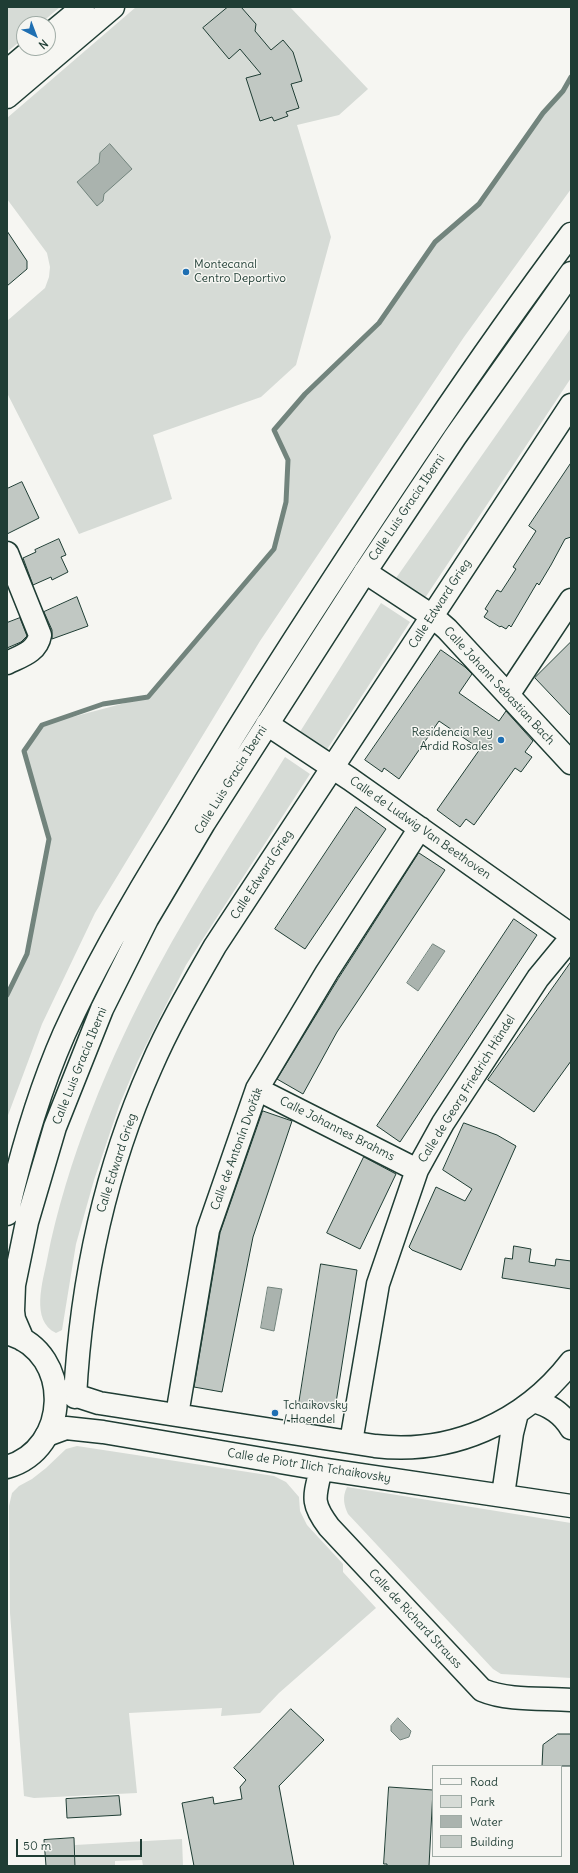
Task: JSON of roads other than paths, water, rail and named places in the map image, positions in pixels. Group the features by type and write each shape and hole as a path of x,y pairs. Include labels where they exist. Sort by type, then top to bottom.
{"street":[{"path":"56,29 83,7"},
{"path":"7,97 113,7"},
{"path":"7,71 25,56"},
{"name":"Calle Luis Gracia Iberni","path":"7,1214 16,1175 37,1105 64,1036 95,971 150,872 264,686 330,584 499,333 571,234"},
{"name":"Calle Luis Gracia Iberni","path":"15,1337 13,1311 14,1285 27,1222 55,1127 102,1009 146,920 204,823 365,572 459,430 571,273"},
{"name":"Calle Edward Grieg","path":"76,1396 78,1358 86,1289 98,1223 120,1148 150,1068 179,1008 215,946 571,405"},
{"path":"7,554 40,635 39,641 31,651 7,663"},
{"name":"Calle Johann Sebastian Bach","path":"365,572 432,616 447,629 571,763"},
{"path":"508,695 571,600"},
{"name":"Calle de Ludwig Van Beethoven","path":"267,724 420,828 571,936"},
{"name":"Calle de Antonín Dvořák","path":"177,1415 208,1230 257,1089 327,972 420,828"},
{"name":"Calle de Georg Friedrich Händel","path":"351,1442 378,1284 417,1170 444,1123 538,978 571,936"},
{"name":"Calle Johannes Brahms","path":"257,1089 417,1170"},
{"path":"7,1466 22,1460 32,1453 47,1435 56,1412 56,1388 48,1366 33,1347 15,1337"},
{"path":"56,1388 99,1403 351,1442 404,1448 445,1443 490,1429 525,1407 571,1362"},
{"path":"525,1407 553,1408 561,1415 571,1428"},
{"path":"503,1495 512,1433 525,1407"},
{"name":"Calle de Piotr Ilich Tchaikovsky","path":"47,1435 66,1428 80,1428 321,1469 503,1495 569,1501"},
{"name":"Calle de Richard Strauss","path":"321,1469 315,1496 316,1506 321,1515 330,1527 482,1690 503,1696 571,1700"}],"water":[{"path":"110,144 132,169 104,194 103,201 97,206 77,182 99,163 100,153"},
{"path":"433,944 445,951 418,991 407,983"},
{"path":"268,1287 282,1289 274,1331 261,1328"},
{"path":"398,1718 411,1731 409,1737 400,1740 391,1731 391,1726"}],"waterway":[{"path":"7,995 27,954 49,839 24,751 42,725 103,704 148,697 274,549 286,502 288,460 274,430 305,394 379,323 435,242 479,204 543,113 563,91 571,77"}],"place":[{"name":"Montecanal Centro Deportivo","path":"186,272"},
{"name":"Residencia Rey Ardid Rosales","path":"501,740"},
{"name":"Tchaikovsky / Haendel","path":"275,1413"}]}
